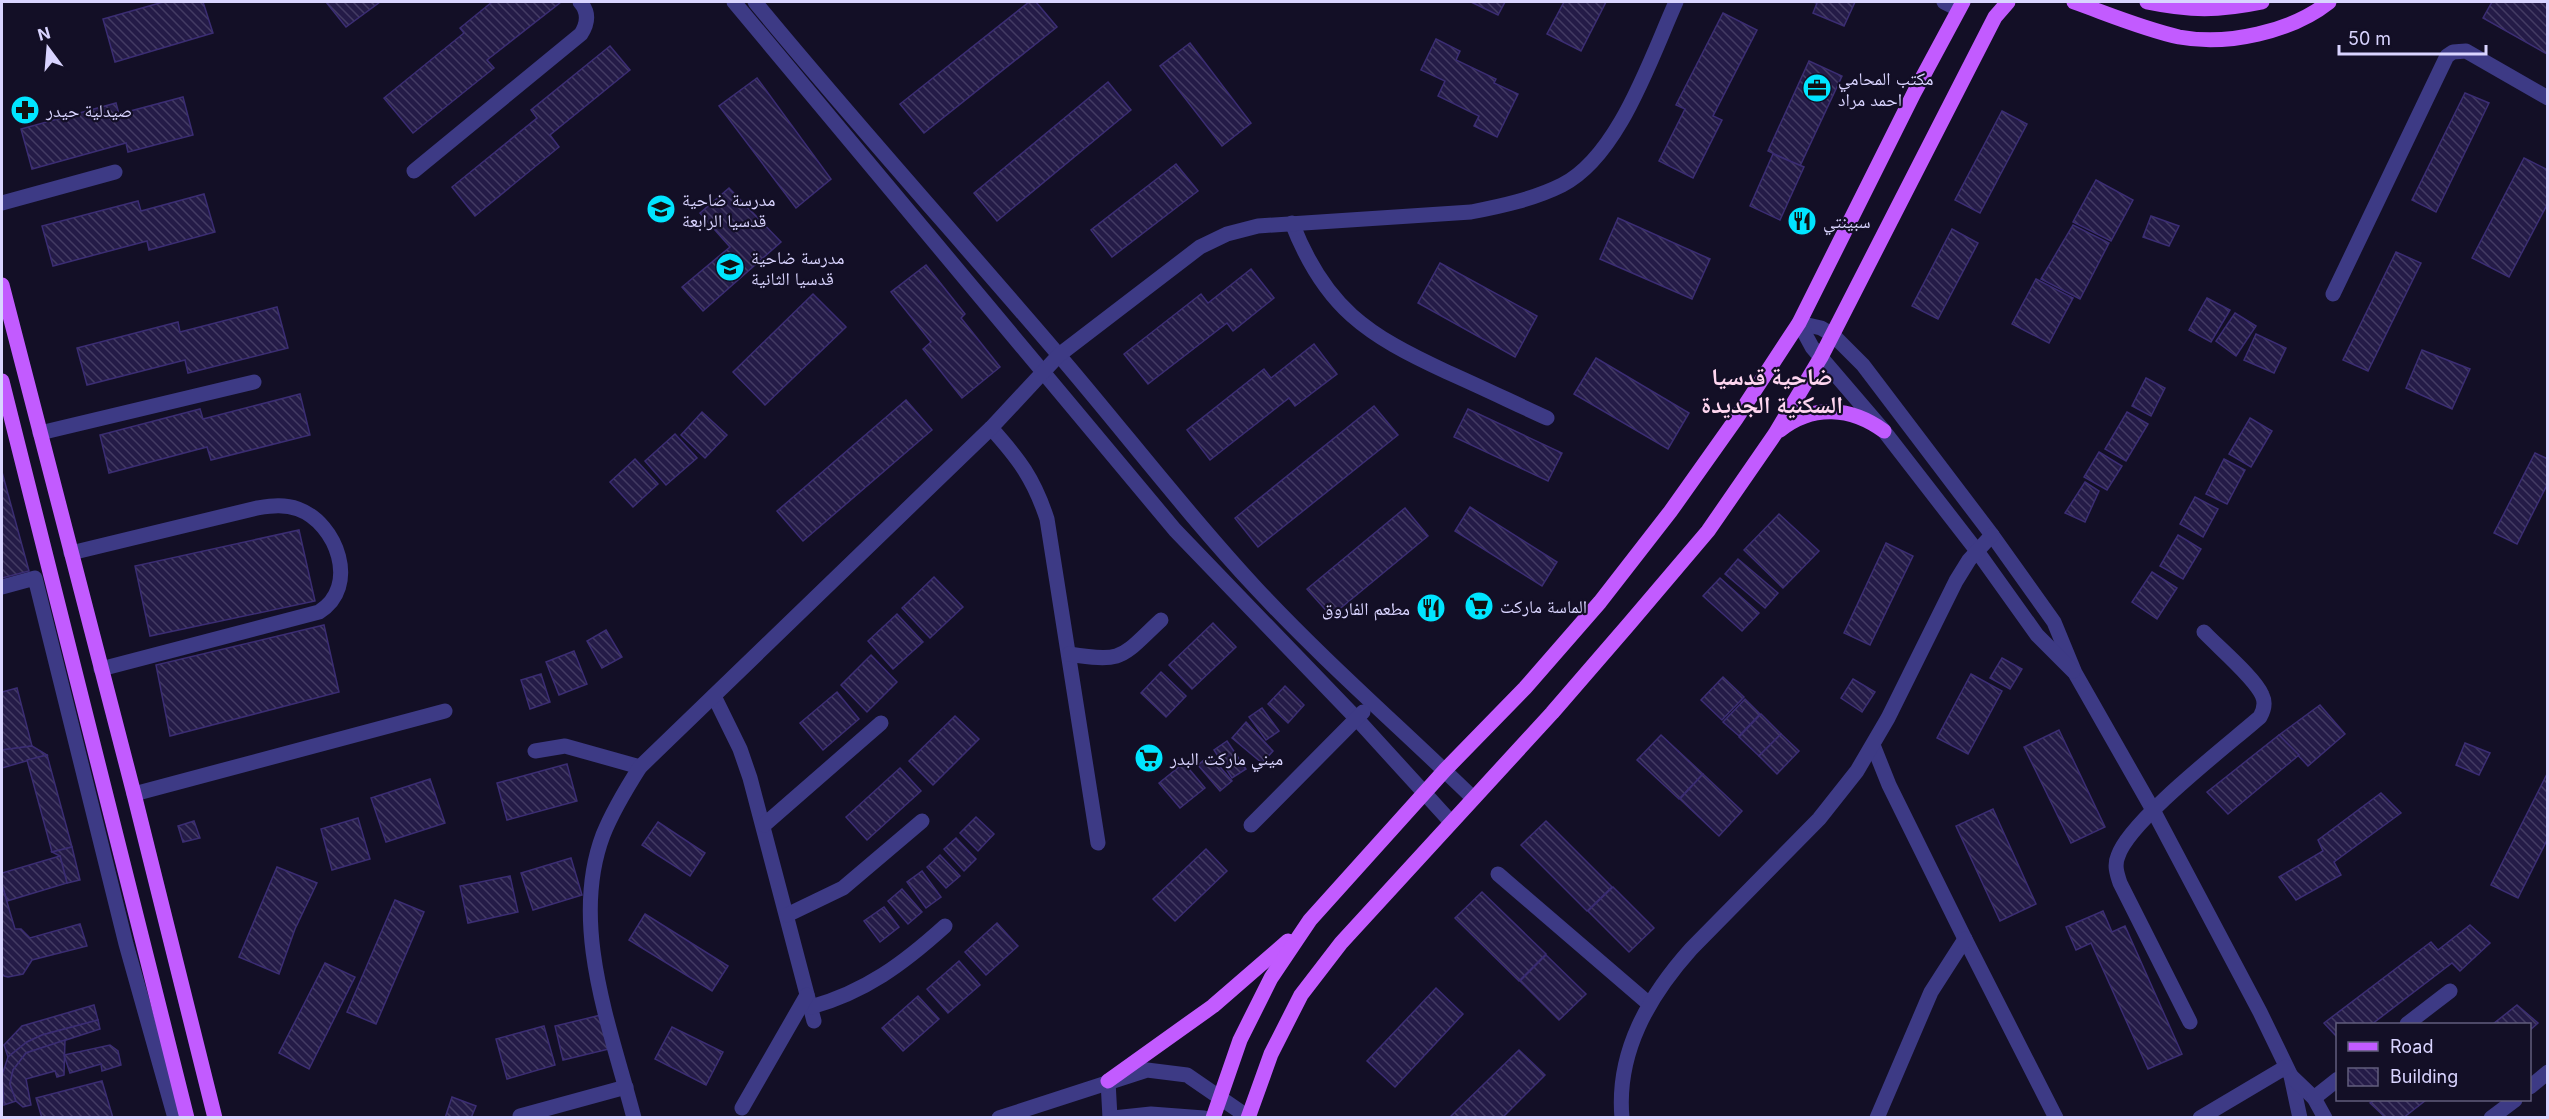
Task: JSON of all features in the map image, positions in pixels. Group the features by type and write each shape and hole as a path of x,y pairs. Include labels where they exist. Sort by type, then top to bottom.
{"main road":[{"path":"1248,1118 1271,1054 1301,995 1341,943 1450,821 1559,705 1708,531 1775,434 1833,335 1995,17 2008,2"},
{"path":"2074,2 2135,24 2181,37 2229,38 2276,29 2329,2"},
{"path":"2147,2 2181,9 2224,10 2262,2"},
{"path":"1108,1081 1214,1006 1310,920 1445,770 1525,688 1600,602 1670,512 1736,419 1799,323 1955,4"},
{"path":"2,285 215,1118"},
{"path":"2,381 183,1117"},
{"path":"1775,434 1804,415 1838,411 1870,421 1884,431"},
{"path":"1214,1118 1239,1040 1271,978 1310,920"}],"street":[{"path":"414,171 581,34 587,20 580,2"},
{"path":"734,2 1176,530 1357,719 1450,821"},
{"path":"755,2 842,107 1059,355 1192,517 1256,589 1371,703 1473,798"},
{"path":"634,1118 593,955 590,915 593,876 603,837 619,800 640,766 991,428 1059,355 1200,247 1227,234 1258,226 1471,212 1504,206 1564,184 1586,168 1608,145 1676,2"},
{"path":"2333,294 2447,56 2452,52 2466,51 2547,98"},
{"path":"2,203 115,172"},
{"path":"1292,223 1302,249 1321,281 1351,316 1372,334 1396,349 1547,418"},
{"path":"1799,323 1821,328 1833,335 1863,365 1992,535 2054,622 2075,673 2153,810 2289,1072 2300,1118"},
{"path":"1799,323 1821,357 1884,431 1977,551 2037,635 2075,673"},
{"path":"40,433 254,382"},
{"path":"991,428 1022,462 1041,499 1052,539 1098,843"},
{"path":"1112,456 1130,440"},
{"path":"71,552 257,508 285,506 309,514 319,523 333,544 340,567 340,588 328,606 319,612 102,669"},
{"path":"1176,530 1192,517"},
{"path":"1622,1118 1624,1073 1633,1037 1648,1004 1668,975 1707,932 1839,796 1873,745 1956,581 1977,551 1992,535"},
{"path":"2,586 35,578 126,944 183,1117"},
{"path":"1244,601 1256,589"},
{"path":"1070,654 1113,659 1128,650 1161,620"},
{"path":"2190,1022 2116,873 2118,853 2153,810 2260,717 2264,710 2263,695 2204,633"},
{"path":"714,696 740,749 764,825 811,1008"},
{"path":"1251,825 1371,703"},
{"path":"134,794 445,711"},
{"path":"764,825 881,723"},
{"path":"1873,745 1889,785 2056,1118"},
{"path":"535,751 565,746 640,766"},
{"path":"787,915 843,888 922,821"},
{"path":"1498,874 1648,1004"},
{"path":"742,1108 811,1008 847,995 891,971 945,926"},
{"path":"1877,1118 1931,992 1965,939"},
{"path":"2408,1023 2450,991"},
{"path":"999,1118 1038,1107 1108,1081 1147,1070 1167,1070 1187,1075 1248,1118"},
{"path":"2289,1072 2314,1098 2325,1118"},
{"path":"2200,1118 2289,1072"},
{"path":"2531,1086 2547,1072"},
{"path":"2314,1098 2336,1080"},
{"path":"1108,1081 1111,1118 1151,1114 1204,1118"},
{"path":"520,1116 626,1087"},
{"path":"2496,1116 2514,1101"}],"building":[{"path":"163,2 203,2 213,33 115,62 103,19"},
{"path":"326,2 380,2 346,27"},
{"path":"492,2 561,2 487,60 494,68 413,133 384,98 464,33 460,28"},
{"path":"1029,2 1036,2 1057,27 924,133 900,104"},
{"path":"1471,2 1505,2 1498,15"},
{"path":"1564,2 1606,2 1581,51 1547,34"},
{"path":"1813,2 1855,2 1844,26 1813,13 1817,3"},
{"path":"2492,2 2548,2 2547,54 2483,18"},
{"path":"1723,13 1757,30 1713,116 1722,120 1693,178 1659,161 1685,109 1676,105"},
{"path":"1436,39 1460,51 1456,60 1496,79 1494,83 1518,94 1497,137 1474,126 1479,116 1438,96 1445,81 1421,70"},
{"path":"1190,43 1251,123 1222,146 1160,66"},
{"path":"610,46 630,70 550,135 559,147 475,216 452,187 537,118 531,110"},
{"path":"1809,61 1842,76 1800,166 1768,151"},
{"path":"757,78 831,179 796,208 719,106"},
{"path":"1108,82 1131,110 997,221 974,193"},
{"path":"2465,93 2489,103 2436,212 2412,200"},
{"path":"183,97 193,135 128,152 126,143 32,169 21,129 116,103 119,114"},
{"path":"2002,111 2027,124 1980,213 1955,200"},
{"path":"1773,154 1804,167 1780,220 1750,206"},
{"path":"2524,158 2548,170 2548,203 2509,277 2472,258"},
{"path":"1176,164 1198,191 1112,257 1091,230"},
{"path":"2096,180 2133,200 2111,241 2073,222"},
{"name":"مدرسة ضاحية قدسيا الثانية","path":"729,188 781,242 703,311 682,287 730,247 700,213"},
{"path":"204,194 215,232 149,250 147,241 53,266 42,226 138,201 141,211"},
{"path":"2151,216 2179,226 2169,246 2143,237"},
{"path":"1618,218 1710,259 1692,299 1600,259"},
{"path":"2073,225 2109,243 2080,299 2041,279"},
{"path":"1952,229 1978,243 1938,319 1912,306"},
{"path":"2396,252 2421,263 2368,371 2343,360"},
{"path":"1440,263 1537,316 1515,357 1418,303"},
{"path":"926,265 965,314 961,318 1000,367 962,398 923,349 931,342 891,292"},
{"path":"1251,269 1274,298 1233,331 1227,323 1148,384 1124,354 1201,294 1208,303"},
{"path":"2036,279 2073,298 2049,343 2012,324"},
{"path":"813,294 846,327 765,405 733,372"},
{"path":"2207,298 2230,310 2211,342 2189,330"},
{"path":"277,307 288,348 188,373 185,360 87,385 77,348 178,322 180,332"},
{"path":"2235,313 2256,326 2236,356 2216,341"},
{"path":"2256,334 2286,348 2274,373 2244,360"},
{"path":"1314,344 1337,374 1295,406 1289,398 1210,460 1187,430 1264,369 1271,378"},
{"path":"2422,350 2470,369 2452,409 2406,388"},
{"path":"1596,358 1689,413 1668,449 1574,394"},
{"path":"2146,378 2165,388 2151,416 2132,406"},
{"path":"300,394 310,435 211,460 207,447 109,473 100,435 200,409 203,419"},
{"path":"906,400 932,430 803,541 777,511"},
{"path":"1374,406 1398,435 1258,547 1235,518"},
{"path":"1468,409 1562,453 1548,481 1454,437"},
{"path":"702,412 727,435 705,458 681,435"},
{"path":"2127,412 2148,424 2126,461 2105,449"},
{"path":"2250,418 2272,431 2251,467 2229,454"},
{"path":"675,434 697,458 666,485 645,461"},
{"path":"2099,452 2122,466 2107,490 2084,477"},
{"path":"2535,453 2548,459 2548,483 2517,544 2494,533"},
{"path":"635,459 658,484 633,507 610,482"},
{"path":"2224,459 2245,470 2227,504 2206,494"},
{"path":"2,472 29,571 2,578"},
{"path":"2085,482 2099,491 2085,522 2065,513"},
{"path":"2195,497 2218,509 2203,537 2180,524"},
{"path":"1470,507 1557,562 1542,586 1455,531"},
{"path":"1405,508 1428,536 1331,616 1307,589"},
{"path":"1779,514 1819,551 1783,588 1744,550"},
{"path":"299,530 315,601 150,636 135,566"},
{"path":"2178,535 2201,549 2183,579 2160,566"},
{"path":"1886,543 1913,556 1870,645 1844,633"},
{"path":"1738,559 1778,593 1765,608 1725,574"},
{"path":"2152,572 2177,588 2157,619 2132,602"},
{"path":"934,577 963,607 930,638 902,608"},
{"path":"1720,578 1759,613 1742,631 1703,596"},
{"path":"897,614 923,642 893,669 868,641"},
{"path":"1213,623 1236,647 1192,689 1169,665"},
{"path":"324,625 339,692 170,736 156,665"},
{"path":"606,630 622,657 602,668 587,641"},
{"path":"574,651 587,684 559,695 546,662"},
{"path":"871,655 897,682 867,712 841,685"},
{"path":"2002,658 2022,669 2010,689 1990,678"},
{"path":"1161,672 1186,696 1166,717 1141,693"},
{"path":"541,674 550,702 530,709 521,680"},
{"path":"1971,674 2002,691 1968,754 1937,738"},
{"path":"1723,677 1744,697 1722,720 1701,700"},
{"path":"1853,679 1875,692 1862,712 1841,698"},
{"path":"1285,686 1304,705 1288,723 1268,704"},
{"path":"17,688 32,746 2,750 2,692"},
{"path":"837,692 859,719 823,750 800,723"},
{"path":"1745,699 1760,714 1739,736 1723,722"},
{"path":"2320,705 2345,734 2308,766 2279,735"},
{"path":"1262,708 1279,731 1266,740 1249,717"},
{"path":"1761,714 1781,734 1759,756 1739,737"},
{"path":"955,716 979,739 933,785 909,761"},
{"path":"1246,722 1273,751 1262,763 1232,738"},
{"path":"2059,730 2105,827 2071,843 2024,747"},
{"path":"1781,734 1799,751 1777,774 1759,756"},
{"path":"1661,735 1703,774 1679,799 1637,760"},
{"path":"2279,735 2299,755 2228,814 2207,792"},
{"path":"1227,741 1246,769 1232,778 1214,750"},
{"path":"2465,743 2490,753 2479,775 2456,765"},
{"path":"32,746 47,755 2,768 2,750"},
{"path":"47,755 72,847 52,852 27,760"},
{"path":"1210,755 1232,781 1220,791 1198,765"},
{"path":"1184,763 1205,788 1180,808 1159,783"},
{"path":"567,764 577,801 507,820 497,783"},
{"path":"900,768 921,791 867,840 846,817"},
{"path":"2548,772 2548,838 2518,898 2491,885"},
{"path":"1703,774 1742,811 1719,836 1680,799"},
{"path":"430,779 445,823 386,842 371,798"},
{"path":"2381,793 2401,813 2334,862 2341,875 2296,900 2279,877 2323,851 2318,840"},
{"path":"1993,809 2036,904 2000,921 1956,826"},
{"path":"976,817 994,834 978,851 960,833"},
{"path":"358,818 370,859 332,870 321,829"},
{"path":"194,821 200,838 183,842 178,826"},
{"path":"1546,821 1612,887 1587,911 1521,845"},
{"path":"658,822 705,853 690,876 642,845"},
{"path":"956,838 976,859 964,871 944,849"},
{"path":"72,847 80,880 67,883 60,856 52,852"},
{"path":"1206,849 1227,871 1175,921 1153,899"},
{"path":"940,855 960,876 946,888 927,867"},
{"path":"60,856 67,883 7,901 2,885 2,873"},
{"path":"571,858 582,895 533,910 521,873"},
{"path":"277,867 317,883 295,929 279,974 239,957"},
{"path":"922,871 941,897 926,908 907,882"},
{"path":"510,876 518,912 468,923 460,886"},
{"path":"2,885 15,929 21,929 30,938 80,924 87,946 32,960 23,974 4,976 2,974"},
{"path":"1613,887 1654,928 1629,952 1588,911"},
{"path":"902,889 922,912 908,924 888,901"},
{"path":"1482,892 1546,954 1519,981 1455,918"},
{"path":"395,900 424,912 376,1024 347,1012"},
{"path":"884,907 899,927 880,942 864,921"},
{"path":"2103,911 2112,932 2125,926 2182,1054 2148,1069 2091,943 2076,950 2066,927"},
{"path":"645,914 728,966 712,991 629,940"},
{"path":"997,923 1018,946 986,975 965,952"},
{"path":"2470,925 2490,943 2460,971 2452,963 2373,1023 2336,1023 2336,1036 2324,1023 2431,942 2438,950"},
{"path":"1546,955 1586,994 1559,1020 1520,981"},
{"path":"959,961 980,985 948,1013 927,989"},
{"path":"325,963 355,977 309,1069 279,1053"},
{"path":"1436,988 1463,1014 1395,1087 1367,1061"},
{"path":"918,996 939,1019 903,1051 882,1028"},
{"path":"94,1005 98,1020 42,1035 27,1042 8,1057 4,1045 22,1026"},
{"path":"2517,1005 2538,1023 2531,1029 2531,1023 2494,1023"},
{"path":"601,1015 609,1049 563,1060 555,1026"},
{"path":"98,1020 100,1029 26,1053 13,1070 10,1084 16,1101 4,1105 2,1075 8,1057 27,1042 42,1035"},
{"path":"544,1026 555,1065 507,1079 496,1039"},
{"path":"672,1027 723,1052 706,1085 655,1059"},
{"path":"65,1040 64,1075 57,1077 55,1071 26,1079 31,1105 23,1107 16,1101 10,1084 13,1070 26,1053"},
{"path":"110,1045 118,1051 121,1065 102,1071 101,1064 70,1073 64,1055"},
{"path":"1519,1050 1545,1075 1502,1118 1449,1118"},
{"path":"102,1081 113,1118 42,1118 36,1098"},
{"path":"452,1097 476,1106 471,1118 445,1118"},
{"path":"2373,1101 2425,1101 2403,1118 2386,1118 2370,1103"}],"place":[{"name":"مكتب المحامي احمد مراد","path":"1817,88"},
{"name":"صيدلية حيدر","path":"25,110"},
{"name":"مدرسة ضاحية قدسيا الرابعة","path":"661,209"},
{"name":"سبينتي","path":"1802,221"},
{"name":"مدرسة ضاحية قدسيا الثانية","path":"730,267"},
{"name":"الماسة ماركت","path":"1479,606"},
{"name":"مطعم الفاروق","path":"1431,608"},
{"name":"ميني ماركت البدر","path":"1149,758"}],"district":[{"name":"ضاحية قدسيا السكنية الجديدة","path":"1772,390"}]}
